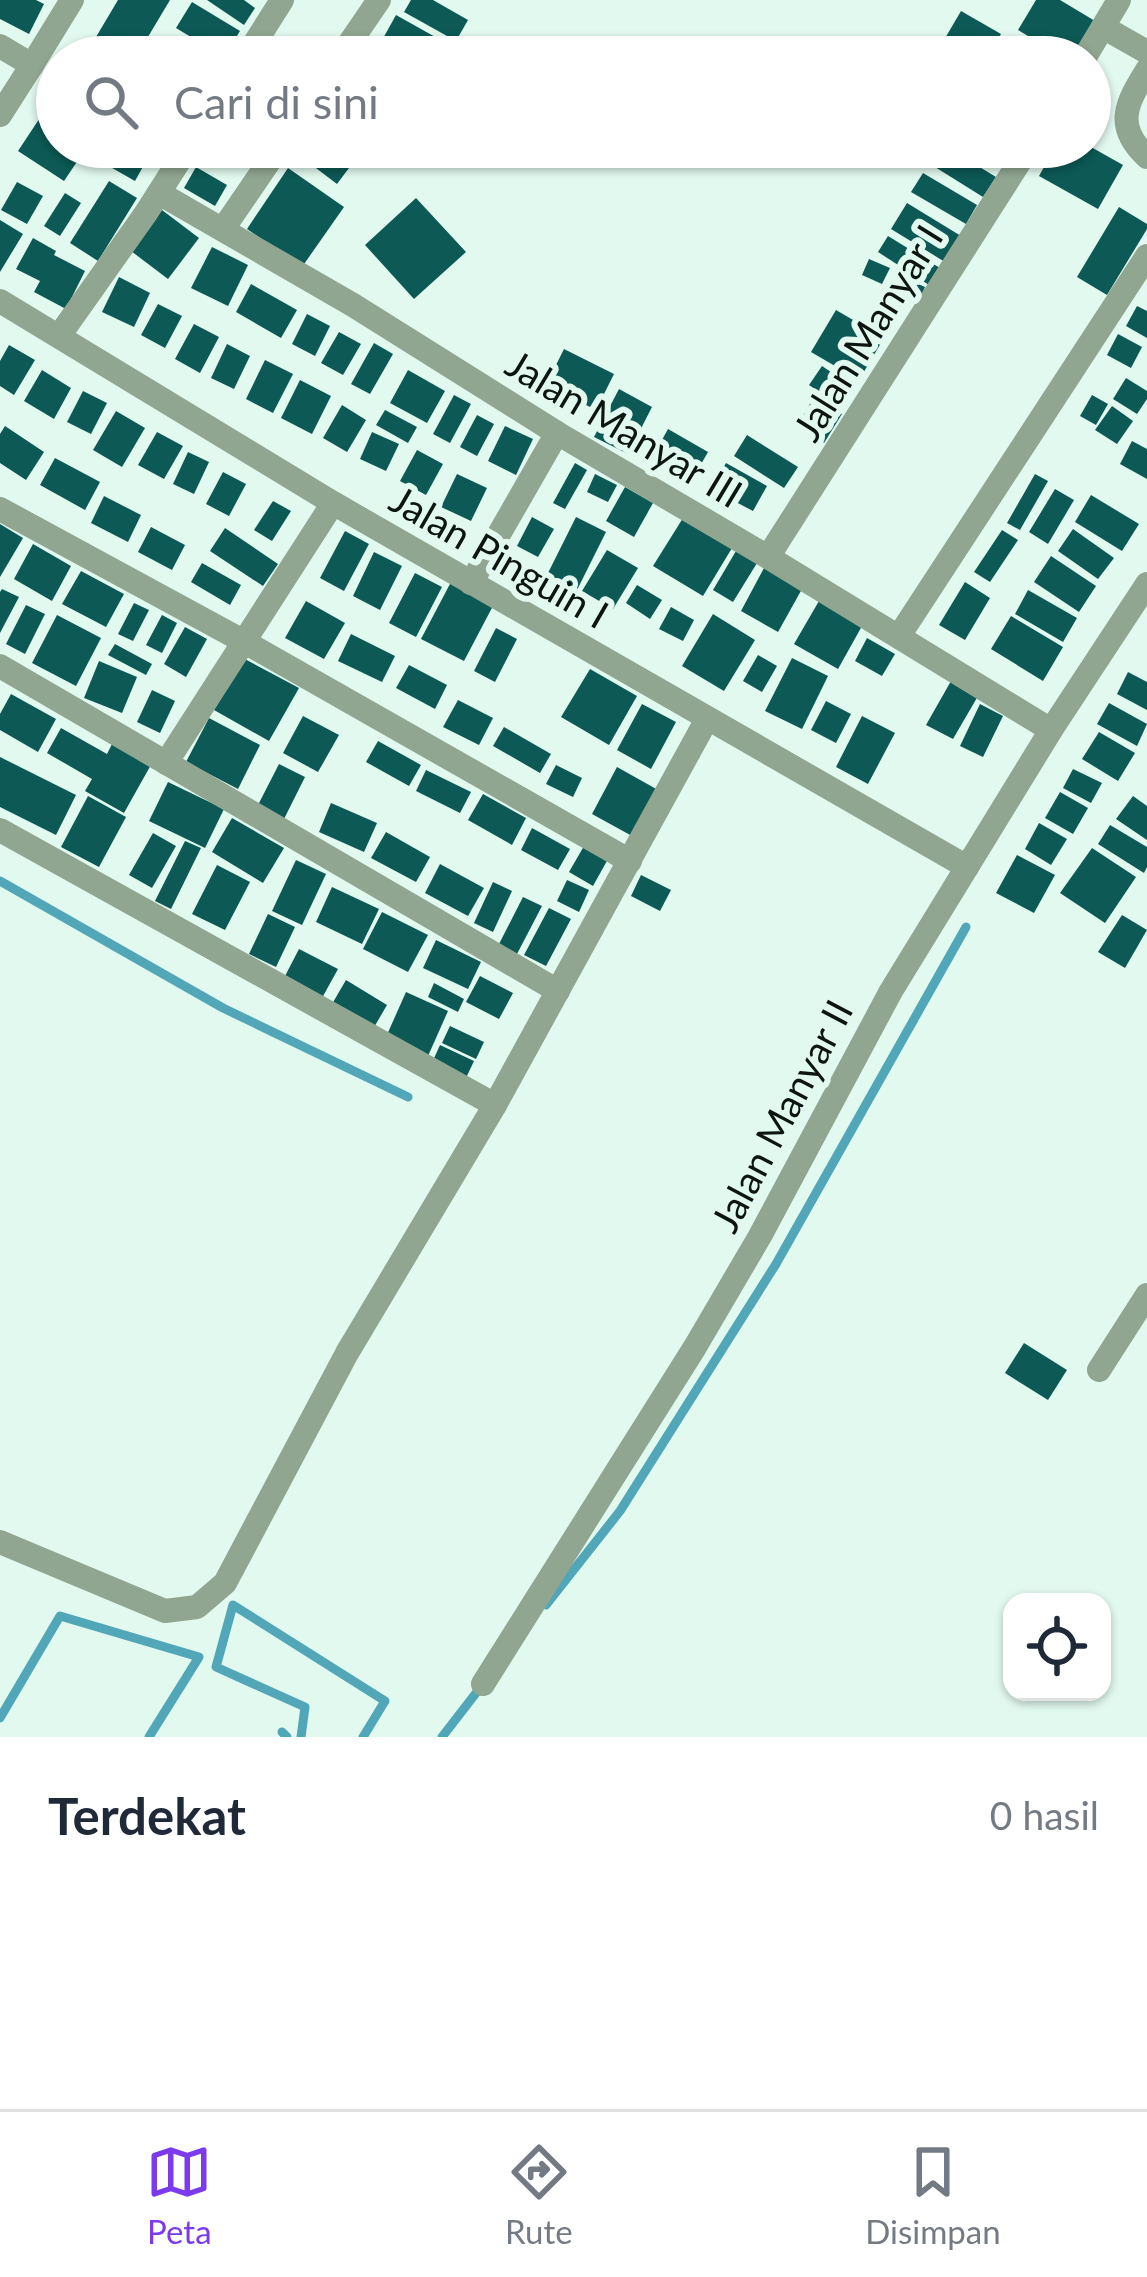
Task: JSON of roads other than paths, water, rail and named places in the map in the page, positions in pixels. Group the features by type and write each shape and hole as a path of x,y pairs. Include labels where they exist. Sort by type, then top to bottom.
{"street":[{"path":"50,36 72,0"},
{"path":"259,36 282,0"},
{"path":"354,36 379,0"},
{"path":"1098,36 1119,0"},
{"path":"1103,27 1147,52"},
{"path":"0,46 32,65"},
{"path":"0,115 36,58"},
{"path":"1147,70 1129,100 1125,121 1129,138 1147,157"},
{"path":"59,335 175,168"},
{"path":"224,229 265,168"},
{"name":"Jalan Manyar I","path":"768,557 1016,168"},
{"name":"Jalan Manyar III","path":"159,193 353,305 1051,730"},
{"path":"899,636 1147,256"},
{"name":"Jalan Pinguin I","path":"0,302 333,503 967,867"},
{"path":"471,583 557,433"},
{"path":"166,763 333,503"},
{"path":"0,509 630,861"},
{"name":"Jalan Manyar II","path":"483,1684 695,1347 891,991 1147,584"},
{"path":"0,666 558,991"},
{"path":"0,1542 165,1611 197,1607 225,1582 347,1353 495,1105 707,719"},
{"path":"0,830 495,1105"},
{"path":"1099,1370 1147,1295"}],"waterway":[{"path":"0,881 223,1008 408,1097"},
{"path":"546,1605 620,1511 776,1264 966,927"},
{"path":"301,1737 305,1707 216,1667 233,1605 385,1701 363,1737"},
{"path":"0,1718 60,1616 199,1657 149,1737"},
{"path":"442,1737 483,1684"},
{"path":"282,1732 287,1737"}]}
